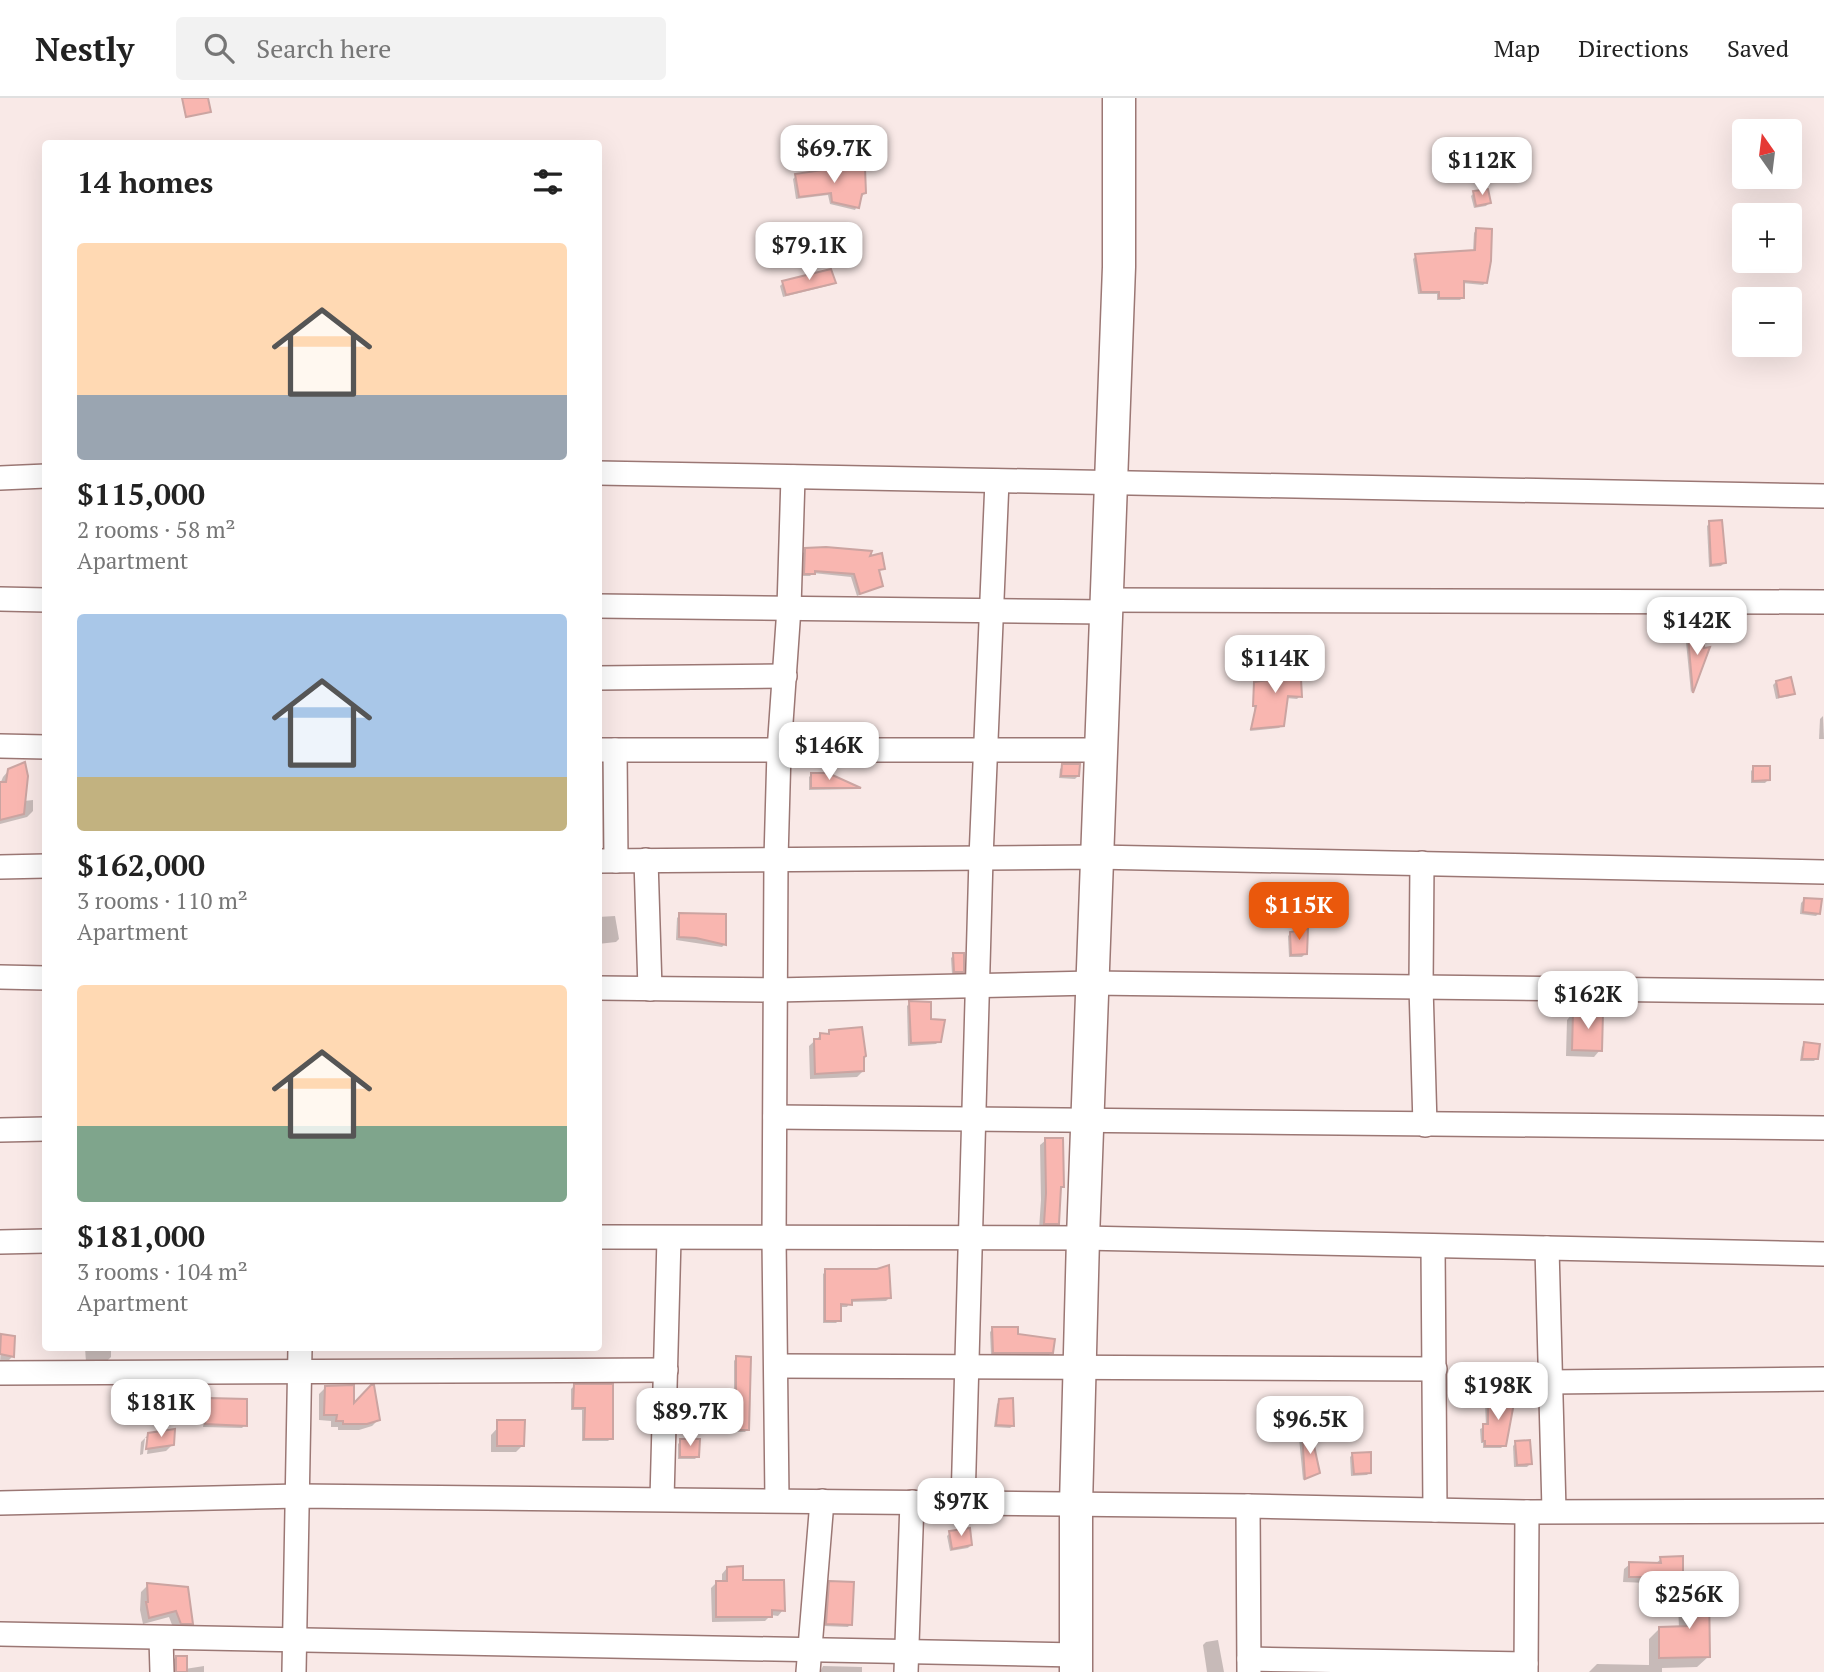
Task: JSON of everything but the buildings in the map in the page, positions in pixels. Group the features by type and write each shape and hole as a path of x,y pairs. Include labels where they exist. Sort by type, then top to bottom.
{"street":[{"path":"0,1634 809,1648 906,1661 1076,1663 1076,1505 1083,1238 1119,267 1119,98"},
{"path":"602,473 1824,496"},
{"path":"0,478 42,476"},
{"path":"777,1500 774,1238 776,859 793,477"},
{"path":"963,1503 981,858 998,481"},
{"path":"0,599 42,600"},
{"path":"602,606 992,610 1105,606 1824,602"},
{"path":"602,678 785,676"},
{"path":"0,746 42,747"},
{"path":"1100,750 607,750 607,861 1096,857 1824,872"},
{"path":"646,860 650,989"},
{"path":"1422,863 1421,986 1425,1125"},
{"path":"0,867 42,866"},
{"path":"0,978 42,978"},
{"path":"602,988 775,990 1091,983 1824,992"},
{"path":"775,1117 1824,1128"},
{"path":"0,1130 42,1129"},
{"path":"602,1237 1083,1238 1824,1254"},
{"path":"662,1499 669,1238"},
{"path":"0,1242 42,1241"},
{"path":"1433,1246 1435,1510"},
{"path":"1548,1248 1554,1510"},
{"path":"294,1672 300,1351"},
{"path":"777,1366 1435,1368"},
{"path":"0,1373 666,1370"},
{"path":"1550,1382 1824,1379"},
{"path":"0,1503 299,1496 1527,1511 1824,1511"},
{"path":"808,1672 822,1501"},
{"path":"906,1661 912,1502"},
{"path":"1248,1506 1249,1666 1526,1668 1527,1511"},
{"path":"161,1638 162,1672"}]}
